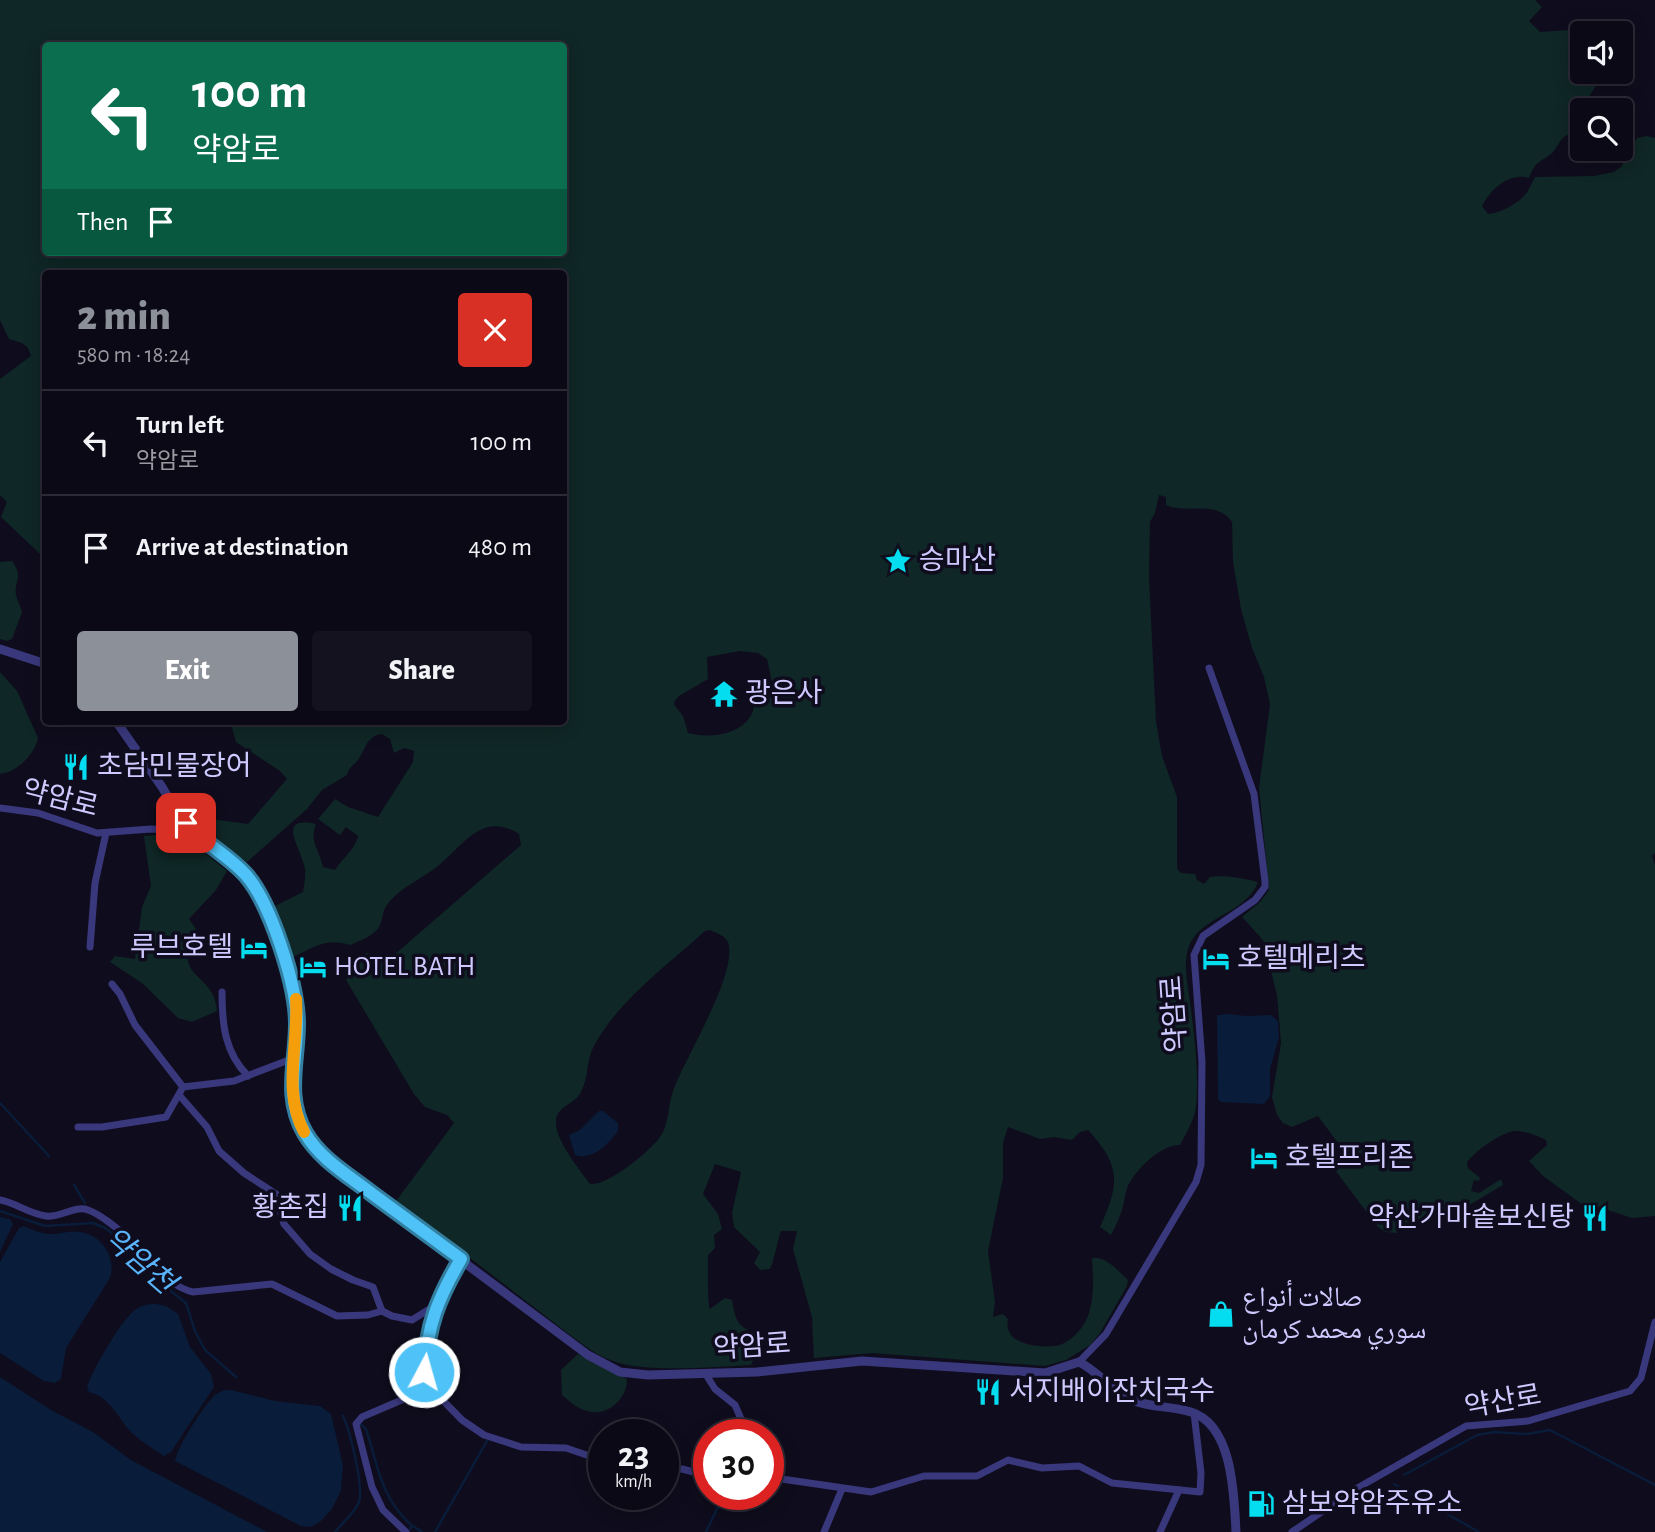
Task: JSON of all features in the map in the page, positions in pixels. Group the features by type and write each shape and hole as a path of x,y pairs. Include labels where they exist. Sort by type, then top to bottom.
{"street":[{"path":"0,649 42,663"},
{"name":"약암로","path":"119,725 194,832 244,873 267,908 296,1000 292,1087 295,1111 313,1146 343,1172 588,1355 608,1367 630,1374 649,1375 757,1372 862,1361 1045,1373 1079,1362 1106,1334 1196,1182 1201,1165 1202,1062 1194,954 1203,936 1249,905 1265,887 1254,793 1209,668"},
{"name":"약암로","path":"0,808 38,813 92,832 151,829 194,832"},
{"path":"90,947 95,883 106,833"},
{"path":"112,984 135,1025 183,1087"},
{"path":"222,992 223,1026 229,1050 248,1076"},
{"path":"183,1087 234,1082 295,1059"},
{"path":"78,1127 102,1127 166,1117 183,1087"},
{"path":"180,1096 207,1127 219,1151 244,1173 276,1194 284,1224 300,1244 331,1269 373,1287 383,1311 392,1316 412,1320 436,1305"},
{"path":"0,1200 47,1216 78,1209 89,1210 128,1239 148,1256 169,1280 185,1290 193,1292 272,1284 337,1316 368,1315 383,1311"},
{"path":"406,1532 383,1510 372,1487 356,1424 362,1417 418,1393 424,1381 426,1347 436,1305 461,1259"},
{"name":"약산로","path":"1292,1532 1354,1490 1466,1426 1528,1421 1630,1391 1640,1378 1655,1322"},
{"path":"1079,1362 1130,1399 1194,1413 1213,1427 1225,1449 1236,1532"},
{"path":"705,1373 715,1389 735,1405 741,1419"},
{"path":"424,1381 462,1420 484,1435 521,1447 566,1448 588,1456"},
{"path":"784,1480 871,1492 924,1476 977,1476 1007,1460 1013,1460 1042,1468 1079,1466 1112,1483 1200,1492 1201,1473 1194,1413"},
{"path":"824,1532 842,1489"},
{"path":"1160,1532 1179,1490"}],"green space":[{"path":"0,0 1535,0 1542,7 1529,21 1540,32 1570,30 1570,84 1597,84 1588,98 1570,98 1570,134 1536,165 1529,178 1514,177 1501,183 1482,206 1488,214 1498,212 1520,200 1535,177 1594,176 1614,172 1624,161 1633,161 1633,145 1637,138 1655,138 1655,853 1652,856 1655,865 1655,1216 1632,1218 1593,1205 1583,1205 1543,1176 1529,1161 1547,1145 1546,1140 1514,1131 1488,1144 1467,1163 1468,1168 1480,1178 1479,1181 1474,1180 1471,1191 1479,1193 1501,1179 1503,1185 1456,1213 1396,1225 1397,1233 1385,1232 1377,1226 1332,1166 1344,1151 1318,1116 1292,1127 1283,1123 1277,1115 1272,1097 1281,1043 1277,995 1263,940 1242,917 1260,902 1269,890 1259,788 1270,704 1264,677 1241,609 1233,562 1232,522 1218,511 1174,508 1166,505 1166,497 1159,495 1150,522 1149,578 1156,722 1162,756 1177,797 1177,869 1181,873 1195,874 1197,880 1204,884 1210,877 1216,876 1258,882 1244,901 1203,928 1189,946 1186,970 1196,1058 1195,1111 1180,1145 1157,1154 1131,1181 1111,1235 1100,1227 1114,1186 1112,1165 1088,1130 1080,1132 1072,1140 1054,1137 1040,1139 1008,1127 1003,1143 1003,1178 988,1251 995,1302 993,1317 1003,1314 1008,1319 1011,1334 1023,1343 1055,1346 1065,1342 1078,1332 1090,1311 1092,1258 1097,1258 1112,1265 1128,1280 1100,1333 1090,1345 1066,1360 1045,1366 872,1353 814,1358 812,1317 793,1249 797,1231 781,1231 770,1269 760,1270 754,1263 760,1252 734,1227 732,1213 741,1172 715,1164 703,1194 718,1214 722,1229 714,1235 715,1248 708,1255 709,1305 710,1309 725,1298 732,1300 740,1324 763,1337 751,1365 643,1367 626,1365 602,1356 570,1335 396,1201 454,1123 447,1115 425,1107 414,1094 346,980 366,953 384,957 394,955 521,845 519,834 494,826 474,833 438,866 395,896 386,907 378,929 371,935 350,945 334,942 320,945 291,958 273,907 303,892 305,869 293,829 296,824 316,824 314,841 323,867 335,870 352,849 358,836 346,827 340,835 318,819 335,799 348,807 378,817 413,762 414,751 404,748 394,753 390,739 382,734 373,737 347,775 322,790 307,809 247,862 209,837 192,820 195,817 248,824 287,779 280,771 236,742 231,725 567,725 567,270 42,270 42,554 1,517 7,502 0,495 0,379 31,356 20,342 9,339 0,320","holes":["740,651 758,653 767,659 774,692 755,697 754,709 749,719 732,731 710,735 688,733 683,716 674,702 679,696 708,679 707,657","710,930 722,936 729,946 729,961 724,978 673,1091 663,1132 655,1143 628,1167 607,1180 590,1184 560,1139 556,1124 558,1113 578,1097 585,1080 591,1051 630,998 705,931"]},
{"path":"12,561 18,575 16,595 22,612 12,639 7,641 0,639 0,562"},
{"path":"0,672 17,691 38,738 24,762 0,774"},
{"path":"168,834 191,842 227,871 216,890 189,919 196,929 189,946 190,967 209,989 217,1011 192,1022 178,1018 142,983 110,962 115,956 135,959 142,907 151,886 144,836"},
{"path":"578,1354 627,1379 624,1393 609,1409 587,1411 562,1395 561,1370"}],"water":[{"path":"1217,1015 1271,1015 1278,1021 1279,1037 1270,1069 1270,1096 1264,1104 1221,1102 1218,1099"},
{"path":"599,1111 603,1111 618,1123 618,1131 605,1146 594,1153 588,1156 575,1155 569,1135 580,1130"},
{"path":"0,1217 10,1219 13,1224 0,1252"},
{"path":"24,1226 47,1234 73,1231 88,1234 106,1248 111,1263 110,1278 66,1348 61,1379 55,1383 44,1381 0,1353 0,1262 19,1228"},
{"path":"156,1304 166,1306 178,1314 190,1347 211,1374 214,1387 171,1452 164,1456 132,1433 109,1403 89,1392 87,1387 122,1324 140,1307"},
{"path":"0,1377 51,1410 93,1432 131,1460 267,1532 0,1532"},
{"path":"231,1390 275,1401 320,1406 331,1414 343,1466 341,1490 332,1509 321,1521 311,1527 301,1526 175,1461 186,1437 210,1400 219,1393"}],"waterway":[{"path":"0,1103 49,1156"},
{"path":"74,1185 85,1203"},
{"name":"약암천","path":"0,1211 45,1226 93,1223 105,1228 120,1239 167,1288 186,1303 195,1331 205,1350 236,1377"},
{"name":"약암천","path":"335,1532 354,1510 360,1495 356,1459 343,1416"},
{"path":"360,1424 366,1429 387,1493 401,1515 412,1526 410,1529"},
{"path":"1404,1475 1477,1435 1494,1432 1527,1434 1550,1430 1655,1485"},
{"path":"435,1532 487,1441"},
{"path":"1394,1484 1479,1532"},
{"path":"706,1532 716,1510"},
{"path":"413,1526 422,1532"}],"slow traffic":[{"path":"296,999 292,1098 304,1132"}],"place":[{"name":"승마산","path":"898,561"},
{"name":"광은사","path":"724,694"},
{"name":"초담민물장어","path":"76,767"},
{"name":"루브호텔","path":"254,948"},
{"name":"호텔메리츠","path":"1216,959"},
{"name":"HOTEL BATH","path":"313,967"},
{"name":"호텔프리존","path":"1264,1158"},
{"name":"황촌집","path":"350,1208"},
{"name":"약산가마솥보신탕","path":"1595,1218"},
{"name":"صالات أنواع سوري محمد كرمان","path":"1221,1314"},
{"name":"서지배이잔치국수","path":"988,1392"},
{"name":"삼보약암주유소","path":"1261,1504"}],"route":[{"path":"186,823 202,840 244,873 263,898 272,921 296,1000 292,1098 306,1135 313,1146 343,1172 461,1259 436,1305 426,1347 424,1372"}]}
